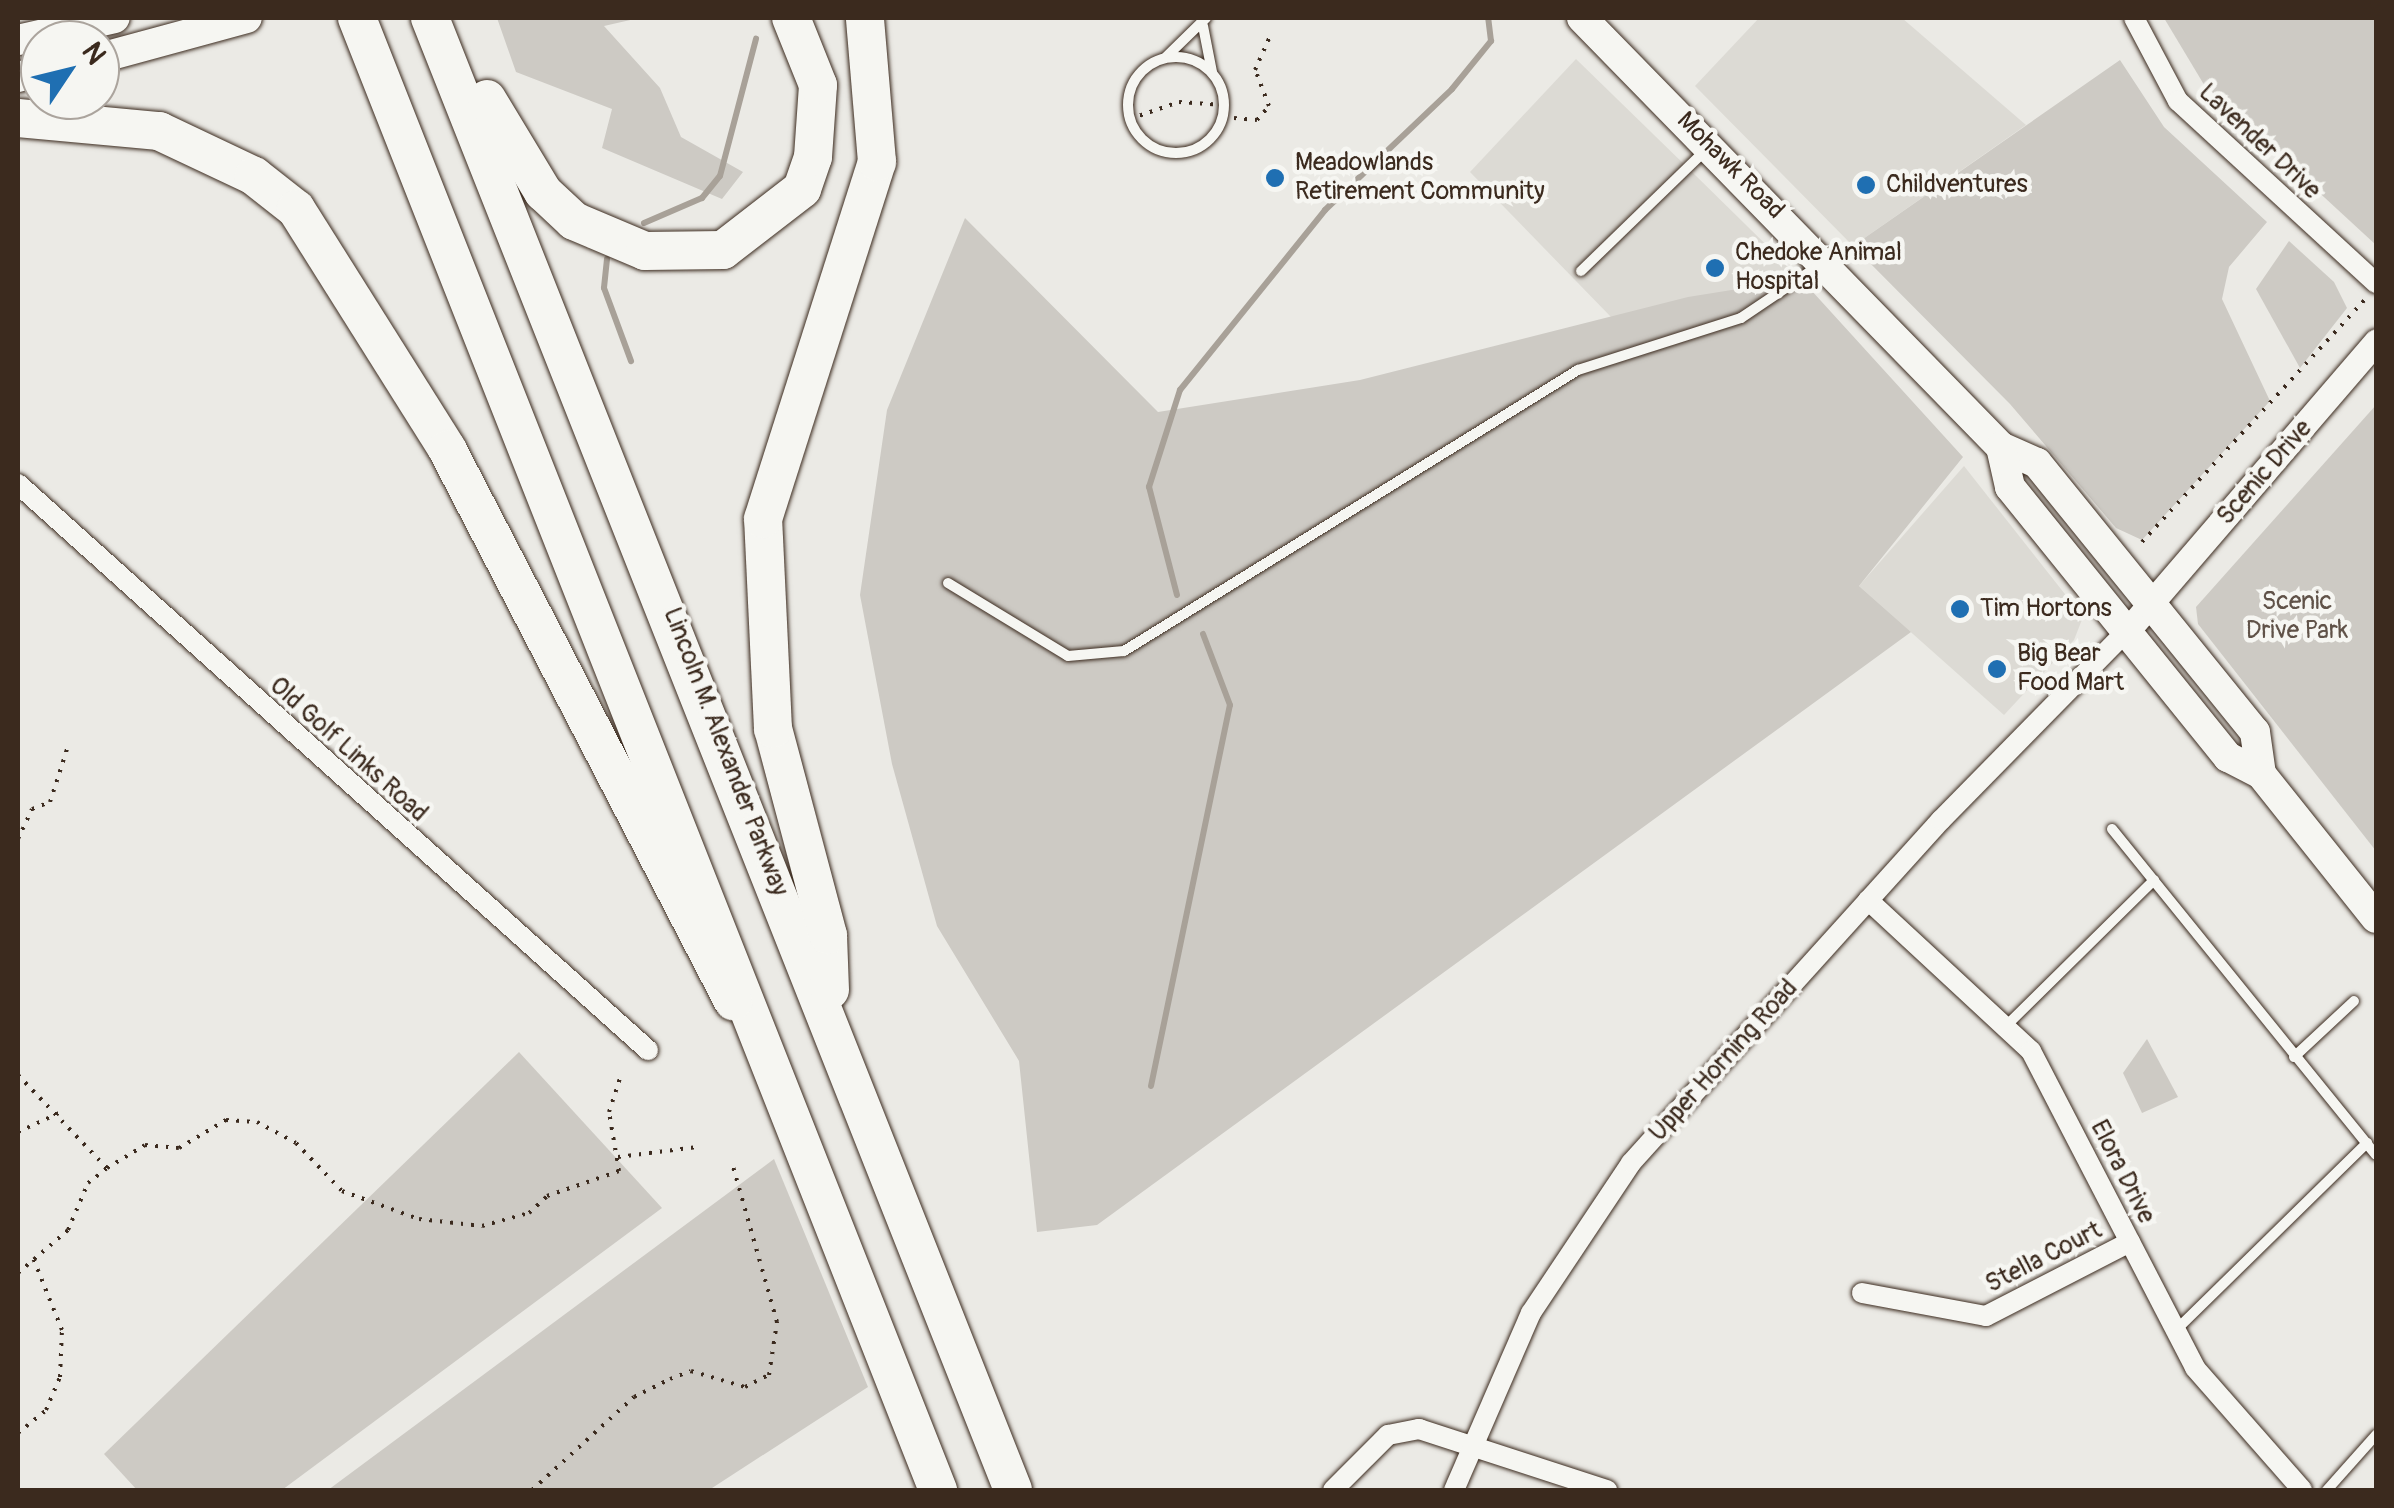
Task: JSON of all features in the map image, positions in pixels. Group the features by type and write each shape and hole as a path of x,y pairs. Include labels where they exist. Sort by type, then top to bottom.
{"highway":[{"path":"336,18 381,70"},
{"path":"357,18 381,70 777,1070 938,1490"},
{"name":"Lincoln M. Alexander Parkway","path":"430,18 830,1013 1013,1490"},
{"path":"448,18 543,192 606,239 686,257 722,250 802,189 818,84 791,18"},
{"path":"830,1013 828,935 772,728 762,519 876,162 865,18"},
{"path":"18,118 159,131 254,176 308,224 447,448 696,944 777,1070"}],"main road":[{"path":"18,40 116,18"},
{"path":"120,53 247,18"},
{"name":"Mohawk Road","path":"1582,18 1825,261 2002,446 2037,463 2254,732 2261,774"},
{"name":"Mohawk Road","path":"2002,446 2010,486 2228,756 2261,774"},
{"path":"2261,774 2376,918"}],"street":[{"name":"Lavender Drive","path":"2134,18 2178,101 2376,283"},
{"name":"Scenic Drive","path":"2151,603 2376,341"},
{"name":"Old Golf Links Road","path":"18,484 648,1050"},
{"name":"Upper Horning Road","path":"1454,1490 1530,1313 1581,1230 1868,900 2151,603"},
{"name":"Elora Drive","path":"1868,900 2006,1026 2042,1070 2174,1332 2218,1405 2302,1490"},
{"name":"Stella Court","path":"1862,1292 1986,1316 2130,1242"},
{"path":"1333,1490 1388,1435 1419,1429 1607,1490"}],"lane":[{"path":"1204,20 1212,73 1224,104 1210,140 1180,154 1142,140 1130,119 1137,76 1165,58 1204,20"},
{"path":"1165,58 1212,73"},
{"path":"1581,271 1710,146"},
{"path":"948,584 1068,656 1124,651 1578,370 1741,318 1825,261"},
{"path":"2112,830 2376,1155"},
{"path":"2006,1026 2154,880"},
{"path":"2294,1058 2354,1002"},
{"path":"2174,1332 2367,1144"},
{"path":"2327,1490 2376,1435"}],"path":[{"path":"1234,118 1257,120 1269,106 1255,70 1271,34"},
{"path":"1130,119 1179,102 1224,104"},
{"path":"2142,542 2361,304"},
{"path":"18,838 32,809 50,802 67,749"},
{"path":"18,1272 68,1230 88,1184 106,1168 144,1145 179,1148 226,1120 244,1120 296,1142 342,1190 419,1219 482,1226 528,1213 570,1186 604,1182 618,1158 609,1112 621,1074"},
{"path":"18,1075 61,1112 106,1168"},
{"path":"18,1132 61,1112"},
{"path":"618,1158 696,1147"},
{"path":"532,1490 634,1397 670,1379 691,1370 745,1387 769,1374 777,1322 733,1166"},
{"path":"18,1433 46,1410 60,1378 62,1330 33,1258"}],"shaded area":[{"name":"Childventures","path":"1759,18 1902,18 2026,125 1853,246 1695,86"},
{"path":"1576,59 1801,279 1611,317 1470,172"},
{"path":"1964,466 2083,617 2074,640 2004,715 1859,586"}],"green space":[{"path":"497,18 639,18 604,26 660,88 681,137 743,172 722,199 602,148 612,109 516,72"},
{"path":"2164,18 2376,18 2376,245 2206,88"},
{"path":"2120,60 2164,127 2267,222 2229,267 2222,299 2270,401 2142,540 2116,528 2010,404 1853,246"},
{"path":"965,218 1158,412 1360,380 1688,297 1801,279 1963,457 1859,586 1911,632 1097,1225 1037,1232 1019,1061 937,926 892,764 860,595 887,410"},
{"path":"2289,241 2334,282 2347,308 2300,368 2256,289"},
{"name":"Scenic Drive Park","path":"2376,405 2376,851 2198,624 2196,607"},
{"path":"2147,1039 2178,1097 2142,1113 2123,1073"},
{"path":"519,1052 662,1208 282,1490 137,1490 104,1454"},
{"path":"774,1159 868,1387 709,1490 328,1490"}],"waterway":[{"path":"1177,595 1149,487 1180,390 1325,210 1452,89 1491,41 1488,18"},
{"path":"644,223 702,198 720,176 756,39"},
{"path":"607,259 604,288 631,361"},
{"path":"1151,1086 1230,705 1203,634"}],"place":[{"name":"Meadowlands Retirement Community","path":"1275,178"},
{"name":"Childventures","path":"1866,185"},
{"name":"Chedoke Animal Hospital","path":"1715,268"},
{"name":"Tim Hortons","path":"1960,609"},
{"name":"Big Bear Food Mart","path":"1997,669"}]}
